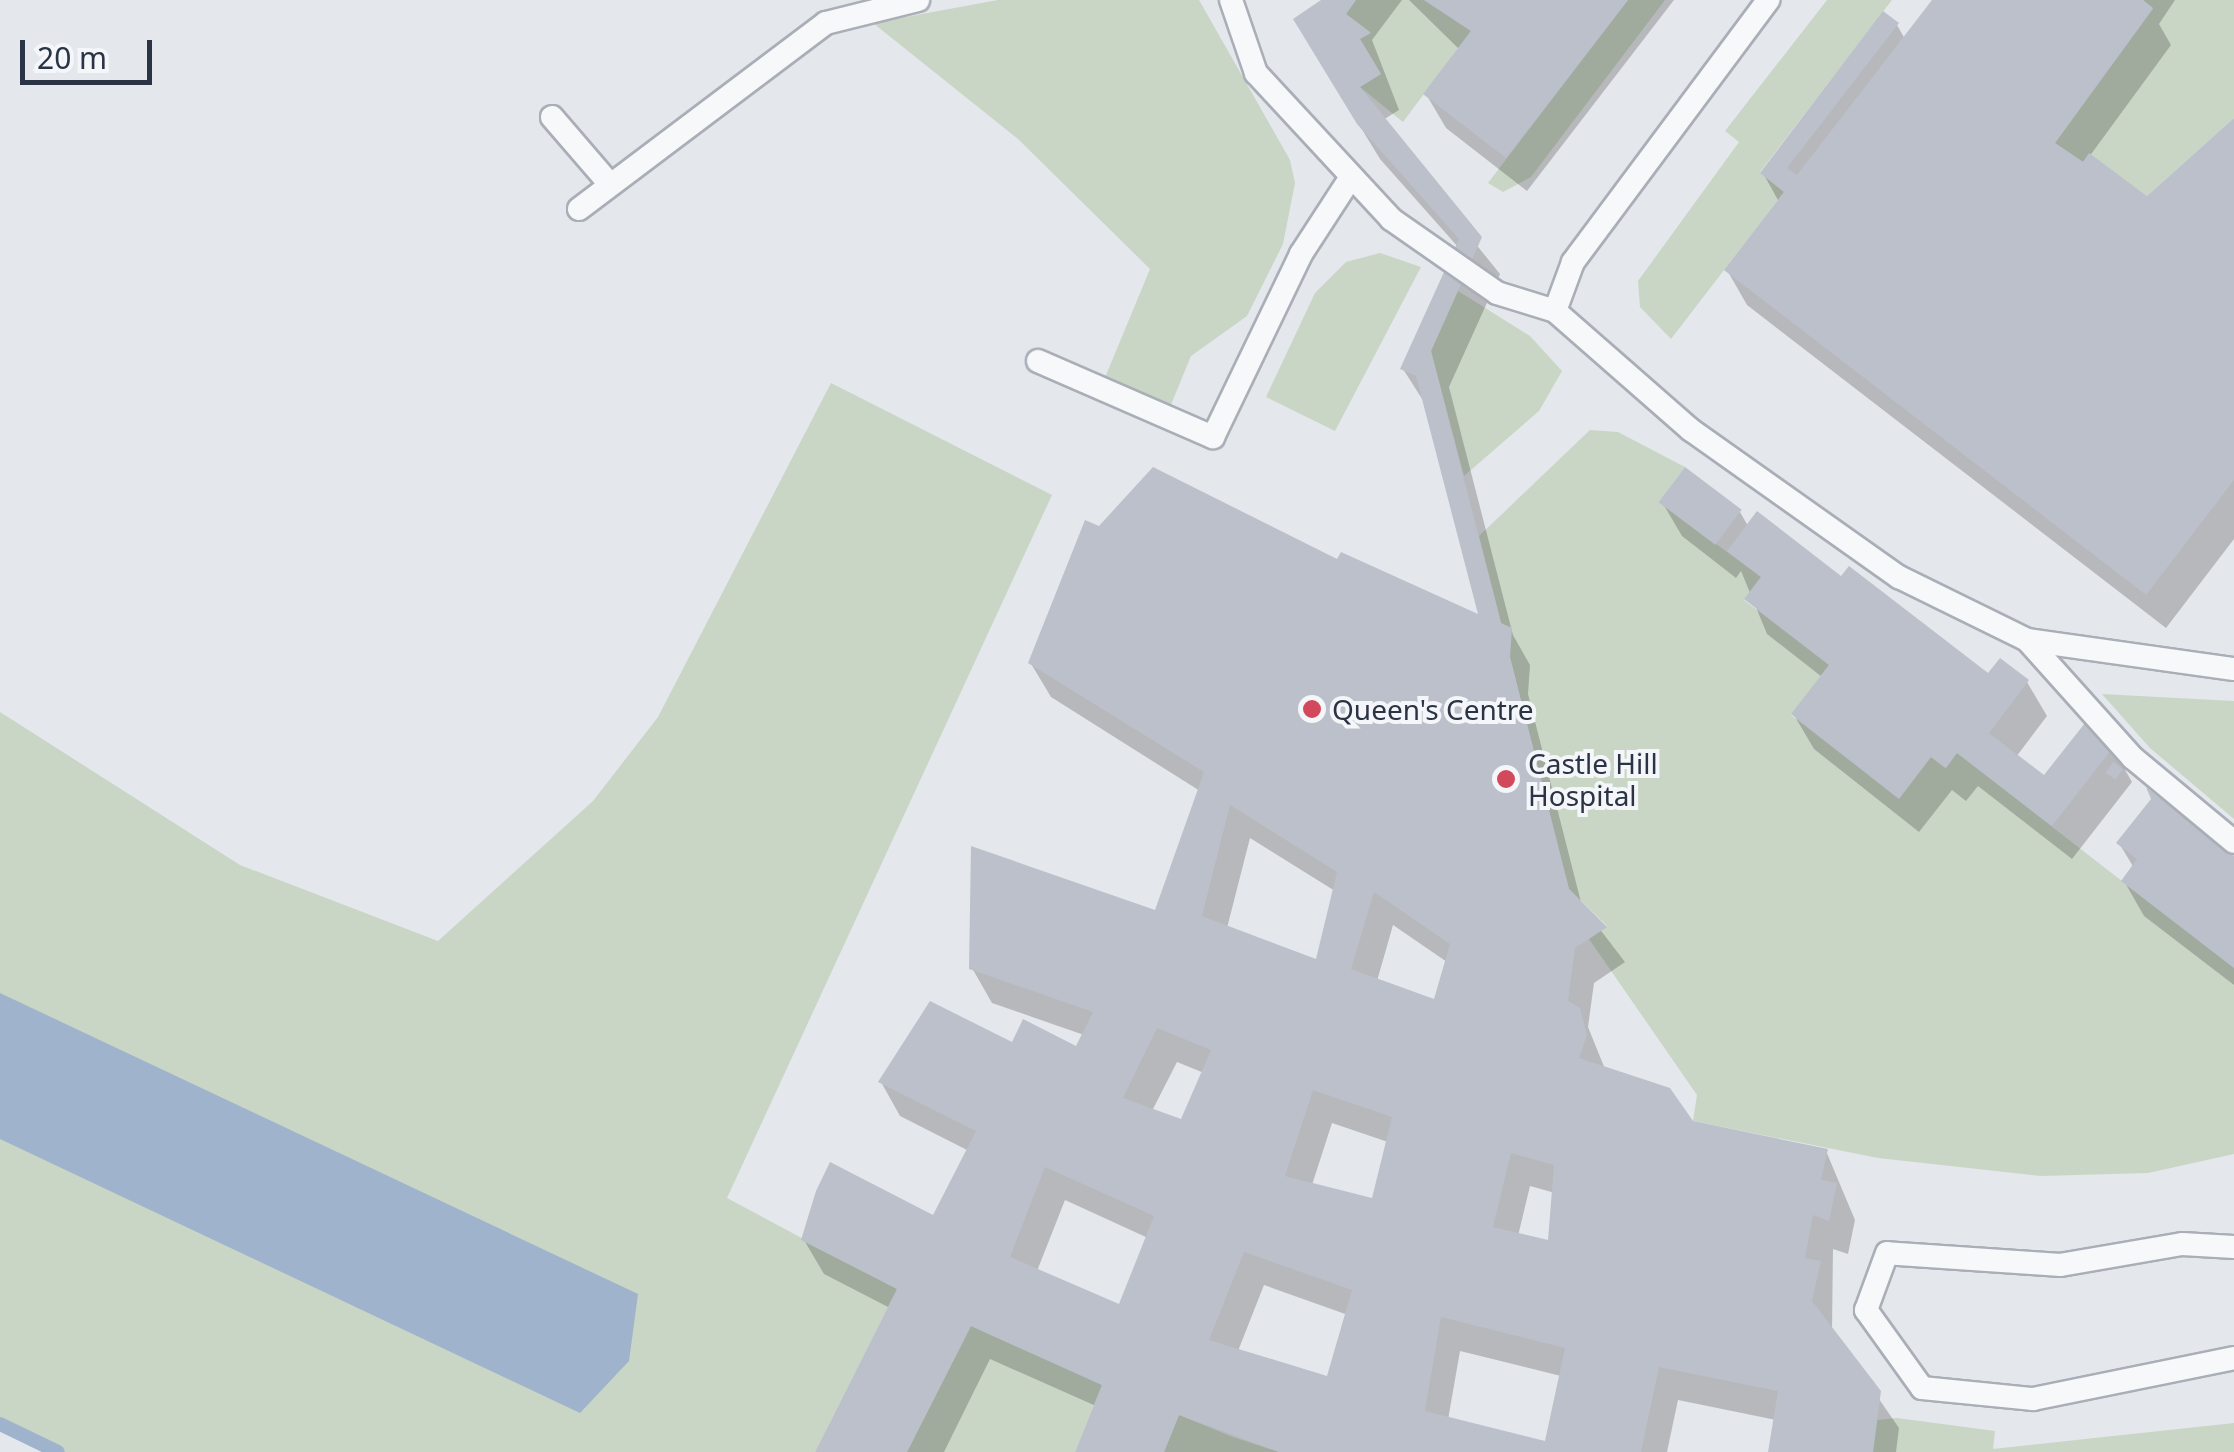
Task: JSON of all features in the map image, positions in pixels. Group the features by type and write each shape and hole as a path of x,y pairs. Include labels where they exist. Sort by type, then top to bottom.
{"lane":[{"path":"579,209 608,182 826,23 918,0"},
{"path":"1231,0 1256,73 1349,180 1441,260 1497,293 1555,311 1691,430 1899,577 2027,640 2234,670"},
{"path":"1555,311 1573,262 1768,0"},
{"path":"552,118 608,182"},
{"path":"1038,361 1213,437 1301,254 1349,180"},
{"path":"2027,640 2132,758 2234,842"},
{"path":"2234,1247 2182,1244 2060,1264 1886,1253 1866,1310 1922,1388 2033,1399 2234,1358"}],"green space":[{"path":"998,0 1199,0 1290,160 1295,183 1283,244 1247,316 1191,356 1170,407 1104,380 1150,269 1018,139 873,23"},
{"path":"1356,0 1424,0 1471,31 1403,122 1360,87 1381,74 1360,39 1370,32 1346,14"},
{"path":"1628,0 1665,0 1531,177 1503,192 1488,183"},
{"path":"1827,0 1892,0 1760,172 1784,192 1671,339 1640,307 1638,281 1739,142 1725,131"},
{"path":"2143,0 2234,0 2234,118 2147,196 2089,154 2083,162 2055,143 2153,9"},
{"path":"1380,253 1421,267 1335,431 1266,397 1315,293 1346,262"},
{"path":"1458,291 1530,336 1562,371 1539,411 1464,476 1431,351"},
{"path":"831,383 1052,495 727,1198 897,1289 815,1452 56,1452 0,1425 0,712 240,865 438,941 593,801 658,717"},
{"path":"1590,430 1618,432 1685,467 1659,502 1761,577 1744,600 1829,665 1791,715 1898,798 1931,757 1945,768 1957,753 2234,968 2234,1154 2148,1173 2041,1176 1878,1158 1693,1121 1697,1095 1589,939 1607,926 1569,889 1479,536"},
{"path":"2102,694 2234,701 2234,819 2150,748"},
{"path":"971,1326 1102,1385 1075,1452 907,1452"},
{"path":"1179,1415 1233,1437 1279,1452 1164,1452"},
{"path":"1897,1418 1995,1431 1993,1449 2234,1423 2234,1452 1873,1452 1877,1420"}],"water":[{"path":"0,993 638,1294 629,1361 580,1413 0,1139"}],"building":[{"name":"Queen's Centre","path":"1321,0 1356,0 1346,14 1371,33 1360,39 1381,74 1360,87 1482,237 1431,351 1501,623 1512,628 1510,657 1569,889 1607,927 1575,948 1568,1001 1580,1008 1587,1035 1579,1058 1670,1088 1693,1121 1828,1149 1821,1180 1837,1183 1829,1221 1813,1215 1805,1258 1821,1261 1812,1301 1881,1391 1873,1452 1768,1452 1778,1391 1659,1367 1641,1452 1279,1452 1179,1415 1164,1452 1075,1452 1102,1385 971,1326 907,1452 815,1452 897,1289 801,1240 816,1191 830,1162 933,1215 976,1131 878,1082 930,1001 1012,1042 1023,1019 1076,1046 1093,1012 969,969 971,846 1155,910 1204,772 1028,663 1085,520 1099,526 1153,467 1337,559 1341,552 1478,614 1416,376 1400,369 1459,239 1357,124 1293,19","holes":["1230,805 1337,872 1316,959 1202,916","1374,892 1450,944 1434,999 1351,969","1157,1028 1211,1050 1181,1119 1123,1098","1313,1090 1392,1117 1372,1198 1285,1176","1511,1153 1554,1165 1548,1240 1493,1227","1045,1167 1154,1216 1119,1304 1010,1257","1244,1252 1352,1290 1327,1376 1209,1340","1441,1317 1565,1348 1545,1441 1425,1411"]},
{"path":"1424,0 1628,0 1506,158 1423,94 1471,31"},
{"path":"1932,0 2143,0 2153,8 2055,143 2083,162 2089,153 2147,196 2234,118 2234,480 2146,595 1724,270 1784,192 1760,173 1883,11 1899,23 1787,168 1797,175"},
{"path":"1685,467 1742,510 1715,545 1659,502"},
{"path":"1757,511 1841,576 1849,566 1988,673 2000,658 2029,680 1989,733 2044,775 2085,723 2114,746 2052,826 1957,753 1946,768 1931,757 1899,799 1791,714 1829,665 1744,599 1761,577 1727,551"},
{"path":"2113,762 2123,769 2115,780 2106,773"},
{"path":"2146,787 2234,856 2234,968 2121,881 2137,859 2116,843 2151,799"}],"waterway":[{"path":"0,1424 58,1452"}],"place":[{"name":"Queen's Centre","path":"1312,709"},
{"name":"Castle Hill Hospital","path":"1506,779"}]}
